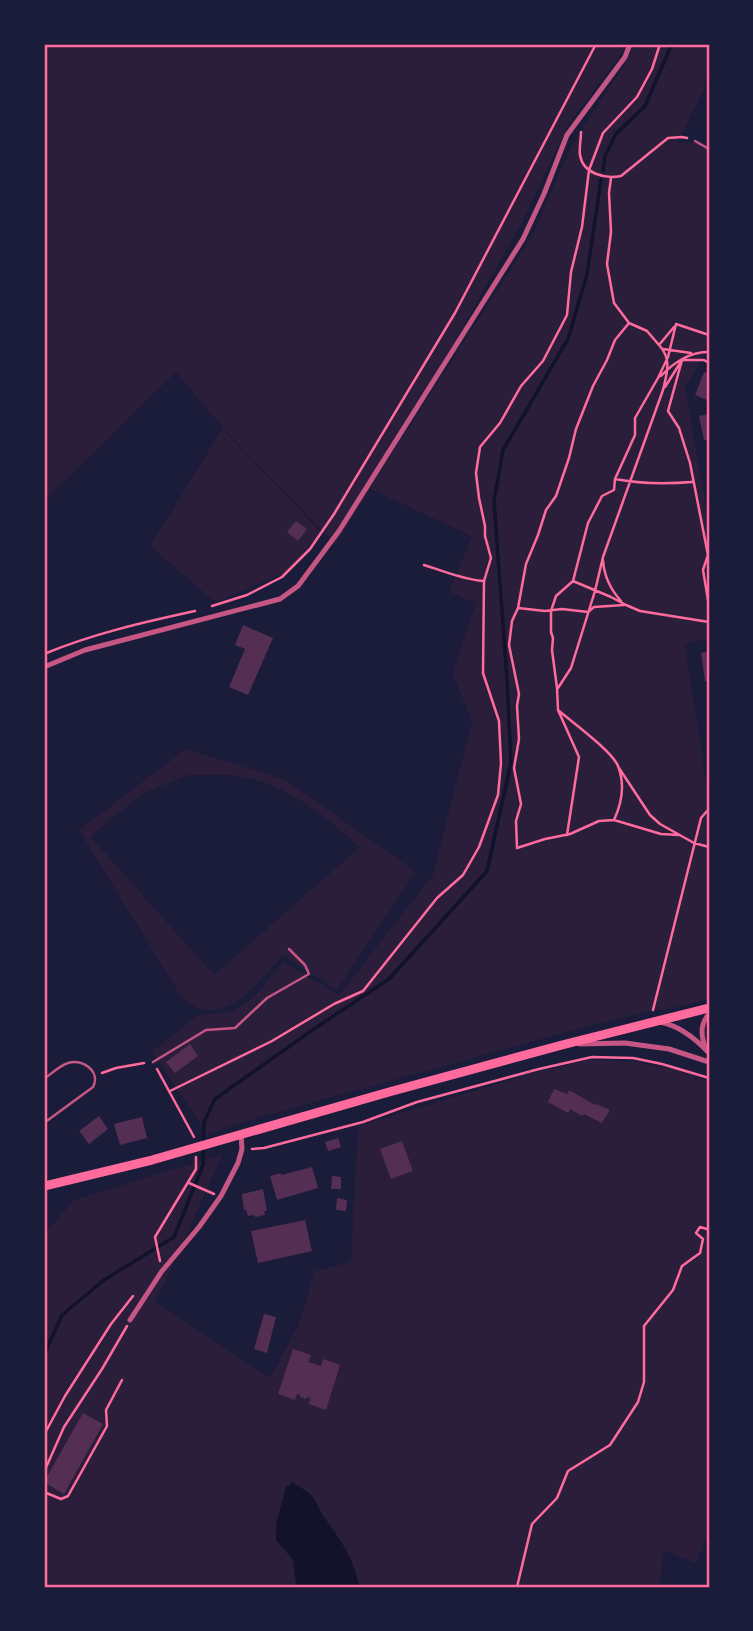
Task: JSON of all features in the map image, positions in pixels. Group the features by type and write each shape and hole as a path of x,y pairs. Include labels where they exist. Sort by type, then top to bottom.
{"main road":[{"path":"45,1185 178,1152 562,1045 709,1008"}],"street":[{"path":"44,667 85,650 280,598 298,586 343,524 523,239 567,135 625,57 630,44"},
{"path":"708,1051 702,1036 703,1024 709,1014"},
{"path":"650,1023 675,1026 708,1051"},
{"path":"562,1045 625,1043 669,1049 709,1062"},
{"path":"130,1320 162,1271 221,1196 242,1149 241,1134"}],"lane":[{"path":"695,141 709,149"},
{"path":"153,1062 206,1030 235,1028 267,998 309,974 305,965 289,949"},
{"path":"44,1079 65,1063 72,1062 85,1065 95,1074 96,1082 44,1123"},
{"path":"95,1074 102,1073"}],"path":[{"path":"44,654 73,642 247,596 282,577 310,549 334,514 455,313 596,44"},
{"path":"170,1091 272,1041 334,1004 363,991 437,898 463,875 479,848 498,795 501,763 499,721 483,673 484,581 491,558 476,473 480,447 500,423 521,386 543,360 567,315 571,272 582,227 589,170 603,133 637,97 652,69 660,44"},
{"path":"582,115 579,153 583,164 589,170 611,178 621,176 668,138 682,137 695,141"},
{"path":"611,178 611,232 607,264 614,303 629,323 648,331 668,357"},
{"path":"629,323 615,340 580,418 556,496 546,510 527,564 512,621 509,645 519,694 519,739 514,768 521,804 516,821 517,848 567,835 599,821 614,820 661,834 681,835"},
{"path":"659,345 676,324"},
{"path":"676,324 709,335"},
{"path":"557,688 571,668 603,557 663,390 676,324"},
{"path":"663,349 693,354 709,352"},
{"path":"658,378 668,367 693,354"},
{"path":"567,835 579,757 558,710 551,611 556,596 573,581 588,523 602,496 614,490 615,479 635,435 635,418 668,357"},
{"path":"682,360 704,360 709,363"},
{"path":"663,390 682,360"},
{"path":"682,360 668,411 679,428 690,463 708,555 703,570 709,606"},
{"path":"615,479 659,484 693,482"},
{"path":"603,557 612,592 626,605"},
{"path":"424,565 469,580 484,581"},
{"path":"573,581 640,611 709,622"},
{"path":"517,608 551,611 562,608 588,612 594,607 626,605"},
{"path":"558,710 600,745 617,765 650,815 660,824 694,843 709,847"},
{"path":"614,820 620,809 622,792 617,765"},
{"path":"650,1023 701,818 707,811 709,813"},
{"path":"242,1149 264,1148 363,1122 417,1102 538,1069 592,1058 633,1058 709,1078"},
{"path":"102,1073 153,1062 190,1131"},
{"path":"160,1264 155,1237 191,1184 196,1169"},
{"path":"191,1184 202,1188"},
{"path":"517,1587 532,1524 557,1498 568,1471 610,1445 638,1402 644,1382 645,1326 673,1290 682,1266 700,1253 703,1239 696,1233 700,1227 709,1231"},
{"path":"44,1435 65,1396 111,1324 139,1289"},
{"path":"44,1472 64,1427 130,1320"},
{"path":"44,1492 61,1499 68,1496 107,1426 106,1410 122,1380"}],"shaded area":[{"path":"44,44 625,44 622,53 569,123 520,226 380,472 531,238 571,147 629,57 634,44 709,44 704,90 677,143 702,143 709,147 709,339 703,357 685,387 709,522 709,639 685,644 709,800 709,999 585,1027 204,1135 202,1126 152,1052 197,1015 232,1012 253,998 283,962 339,995 433,875 472,721 452,673 476,603 449,592 472,536 370,489 335,544 222,427 176,372 44,501"},
{"path":"222,429 321,532 287,572 215,602 150,546"},
{"path":"186,749 286,780 416,872 337,990 283,955 251,990 238,1000 211,1010 197,1007 182,998 79,830","holes":["188,775 237,776 272,786 303,802 360,847 214,975 91,837 144,793"]},
{"path":"588,1060 632,1061 680,1070 709,1082 709,1531 696,1563 663,1550 660,1587 44,1587 44,1234 74,1200 223,1154 154,1302 270,1378 299,1324 315,1271 351,1262 358,1126 533,1073"},
{"path":"291,1481 314,1498 346,1550 359,1587 301,1587 296,1584 293,1560 276,1540 276,1524 286,1487"}],"building":[{"path":"704,372 709,374 709,401 695,395"},
{"path":"709,414 709,439 704,440 699,416"},
{"path":"296,521 307,529 298,541 287,532"},
{"path":"243,625 273,638 248,695 229,687 245,649 235,645"},
{"path":"709,651 709,681 705,681 701,653"},
{"path":"190,1044 198,1056 175,1073 166,1062"},
{"path":"554,1089 567,1094 569,1090 610,1110 602,1123 570,1109 568,1113 548,1102"},
{"path":"99,1116 108,1129 89,1144 79,1131"},
{"path":"142,1117 147,1138 120,1145 114,1124"},
{"path":"338,1138 341,1147 328,1151 325,1142"},
{"path":"402,1141 413,1171 391,1179 380,1149"},
{"path":"312,1167 318,1188 277,1200 270,1176"},
{"path":"332,1176 341,1177 341,1189 331,1189"},
{"path":"263,1189 267,1211 264,1211 265,1215 248,1216 244,1210 242,1194"},
{"path":"337,1198 347,1200 346,1211 336,1210"},
{"path":"305,1220 312,1251 258,1263 251,1231"},
{"path":"264,1314 276,1317 267,1353 254,1349"},
{"path":"293,1349 311,1355 308,1362 321,1366 323,1359 340,1365 326,1410 309,1404 311,1398 306,1399 297,1394 295,1400 278,1394"},
{"path":"83,1413 103,1424 64,1494 44,1482"}],"waterway":[{"path":"603,171 605,156 616,134 645,106 672,44"},
{"path":"44,1355 62,1315 104,1280 174,1237 203,1165 204,1122 215,1099 389,979 487,871 511,763 494,501 503,450 568,339 587,274 601,180"}]}
